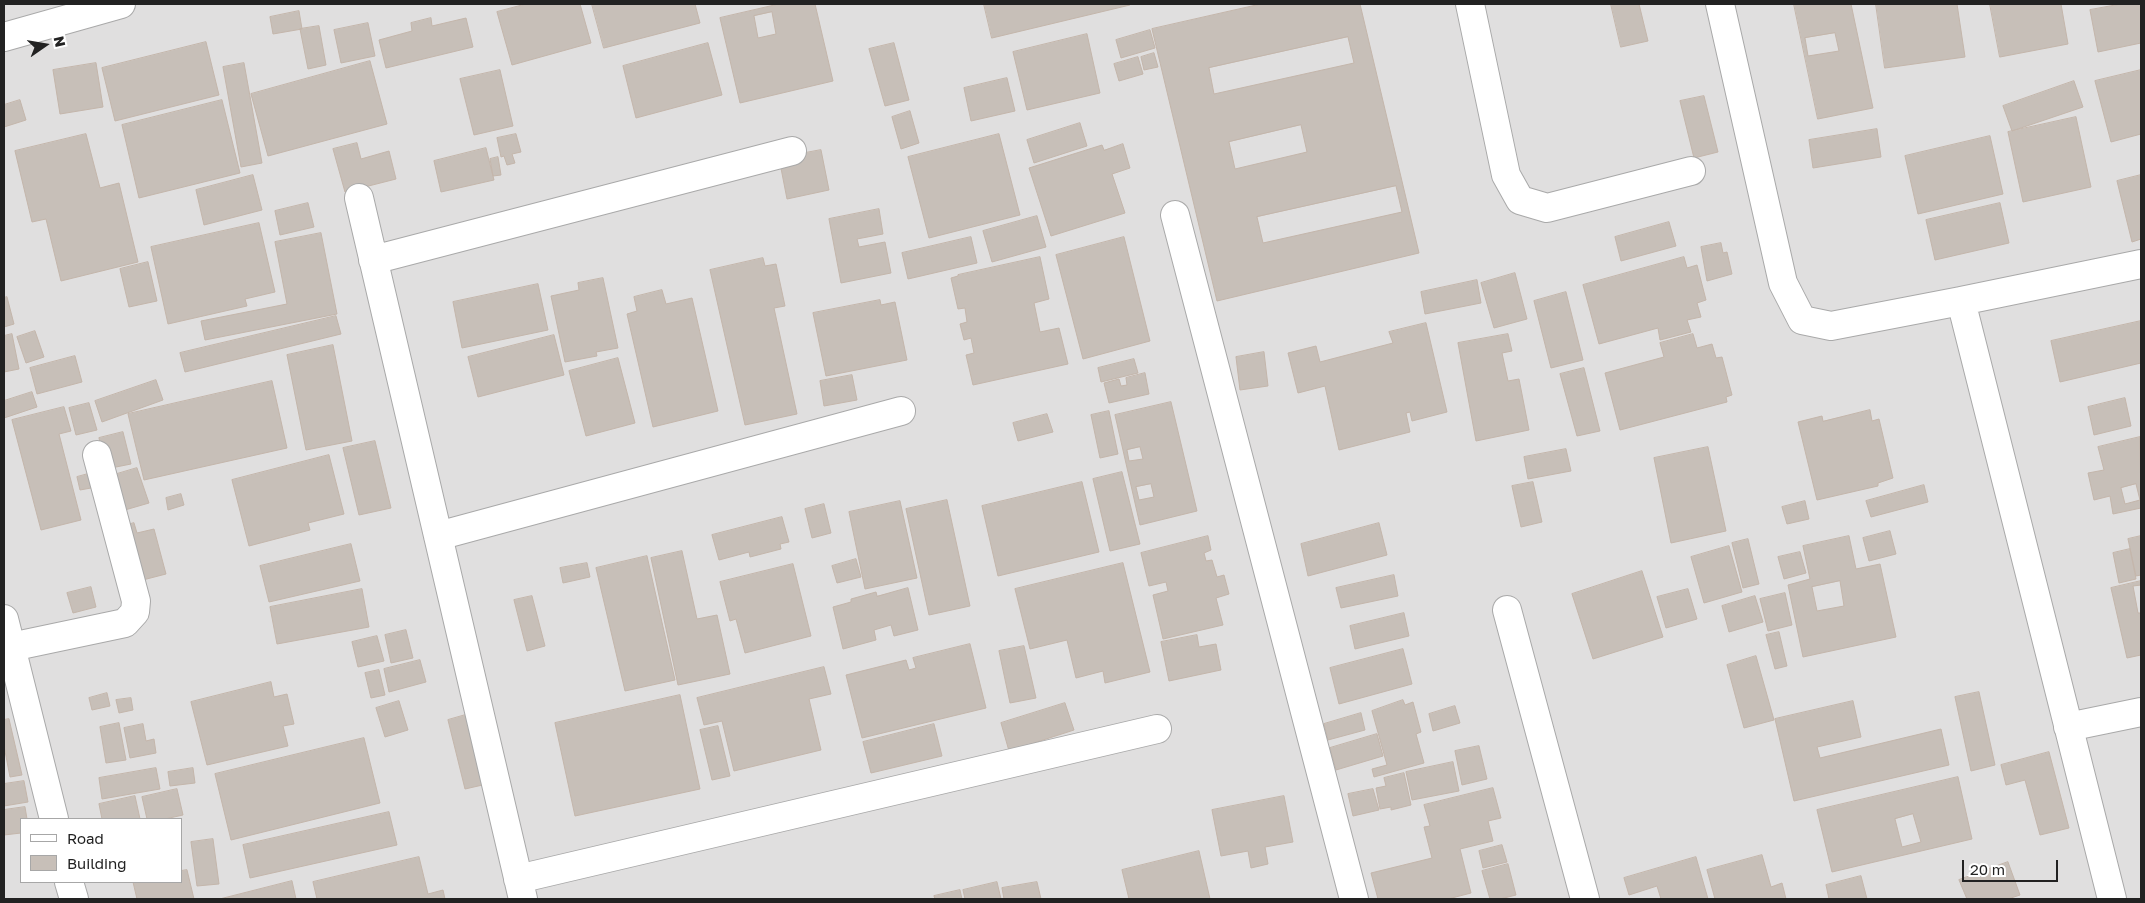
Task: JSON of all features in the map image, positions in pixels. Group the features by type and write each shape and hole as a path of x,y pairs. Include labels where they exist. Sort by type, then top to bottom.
{"street":[{"path":"4,37 121,4"},
{"path":"1470,4 1506,175 1520,200 1547,208 1691,171"},
{"path":"1720,4 1783,283 1802,320 1831,326 2141,264"},
{"path":"373,260 792,151"},
{"path":"359,198 521,889 1157,729"},
{"path":"1175,215 1354,899"},
{"path":"1961,301 2112,899"},
{"path":"438,536 901,411"},
{"path":"10,647 125,623 135,612 136,601 97,455"},
{"path":"1507,610 1585,899"},
{"path":"4,619 54,818"},
{"path":"2068,727 2141,712"},
{"path":"70,883 74,899"}],"shaded area":[{"path":"4,4 2141,4 2141,899 4,899"}],"building":[{"path":"526,4 580,4 591,43 512,65 497,12"},
{"path":"592,4 695,4 700,23 604,48"},
{"path":"779,4 815,4 833,81 740,103 720,18","holes":["772,12 776,34 758,38 754,16"]},
{"path":"984,4 1130,4 1130,5 992,38"},
{"path":"1261,4 1360,4 1419,253 1217,301 1152,29","holes":["1348,37 1354,63 1214,94 1209,68","1301,125 1307,152 1235,169 1229,142","1396,186 1402,212 1263,243 1257,217"]},
{"path":"1611,4 1639,4 1648,41 1621,47"},
{"path":"1794,4 1851,4 1873,108 1818,119","holes":["1835,33 1839,51 1808,56 1805,38"]},
{"path":"1876,4 1957,4 1965,57 1885,68"},
{"path":"1990,4 2061,4 2068,44 2000,57"},
{"path":"2121,4 2141,4 2141,43 2098,52 2090,10"},
{"path":"299,11 302,29 273,34 270,17"},
{"path":"431,18 432,26 466,18 473,47 386,68 379,40 412,31 411,23"},
{"path":"368,23 375,56 341,63 334,30"},
{"path":"319,26 326,65 308,69 300,29"},
{"path":"1150,30 1155,48 1121,58 1116,40"},
{"path":"1087,34 1100,93 1027,110 1013,52"},
{"path":"206,42 219,95 115,121 102,68"},
{"path":"708,43 722,95 636,118 623,66"},
{"path":"894,43 909,100 885,106 869,49"},
{"path":"1154,53 1158,67 1144,70 1141,57"},
{"path":"1138,57 1143,74 1119,81 1114,64"},
{"path":"370,61 387,124 268,156 251,94"},
{"path":"96,63 103,107 60,114 53,70"},
{"path":"244,63 262,163 241,167 223,67"},
{"path":"500,70 513,126 474,135 460,79"},
{"path":"2141,70 2141,134 2111,142 2095,81"},
{"path":"1007,78 1015,111 971,121 964,88"},
{"path":"2074,81 2083,107 2012,131 2003,106"},
{"path":"1704,96 1718,152 1694,158 1680,101"},
{"path":"20,100 26,120 4,127 4,105"},
{"path":"222,100 240,173 139,198 122,125"},
{"path":"910,111 919,143 901,149 892,117"},
{"path":"2076,117 2091,187 2023,202 2008,132"},
{"path":"1080,123 1087,146 1034,163 1027,140"},
{"path":"1877,129 1881,157 1813,168 1809,140"},
{"path":"86,134 100,188 119,183 138,262 61,281 46,219 32,222 15,151"},
{"path":"516,134 521,152 512,154 515,163 507,165 504,156 501,157 497,138"},
{"path":"999,134 1020,215 929,238 908,157"},
{"path":"1990,136 2003,194 1918,214 1905,156"},
{"path":"357,143 361,159 389,151 396,179 345,192 333,149"},
{"path":"1123,144 1130,168 1112,174 1125,213 1051,236 1029,168 1102,145 1104,150"},
{"path":"486,148 494,180 441,192 434,161"},
{"path":"821,150 829,190 787,199 779,158"},
{"path":"498,157 501,175 493,176 490,159"},
{"path":"253,175 262,210 204,225 196,190"},
{"path":"2141,175 2141,239 2132,242 2117,181"},
{"path":"308,203 314,227 280,235 275,211"},
{"path":"2000,203 2009,243 1935,260 1926,220"},
{"path":"879,209 883,234 857,239 859,247 885,242 891,273 841,283 829,219"},
{"path":"1037,216 1046,247 992,262 983,231"},
{"path":"1669,222 1676,246 1621,261 1615,237"},
{"path":"259,223 275,292 245,299 247,306 168,324 151,247"},
{"path":"321,233 337,314 205,340 201,321 287,304 275,242"},
{"path":"971,237 977,263 908,279 902,253"},
{"path":"1124,237 1150,341 1083,359 1056,255"},
{"path":"1721,243 1723,253 1727,252 1732,274 1707,281 1701,247"},
{"path":"1040,257 1049,299 1034,303 1040,332 1059,328 1068,364 973,385 966,355 974,353 971,338 964,340 960,324 967,322 965,308 958,309 951,278"},
{"path":"1684,257 1687,268 1697,265 1706,300 1697,303 1701,317 1687,320 1691,332 1660,340 1658,328 1599,344 1583,285"},
{"path":"763,258 765,266 776,264 785,306 774,308 797,414 745,425 710,270"},
{"path":"148,262 157,301 129,307 120,269"},
{"path":"1515,273 1527,319 1494,328 1481,283"},
{"path":"603,278 618,348 596,352 597,356 565,362 551,296 579,290 578,283"},
{"path":"1477,280 1481,303 1425,314 1421,292"},
{"path":"538,284 548,330 462,348 453,302"},
{"path":"662,290 666,304 692,298 718,411 653,427 627,314 637,311 634,297"},
{"path":"1566,292 1583,360 1551,368 1534,301"},
{"path":"7,297 14,324 4,327 4,298"},
{"path":"880,300 881,305 895,302 907,360 826,376 813,313"},
{"path":"336,316 341,334 185,372 180,353"},
{"path":"2141,321 2141,363 2060,382 2051,341"},
{"path":"1426,323 1447,412 1412,421 1410,412 1406,413 1410,432 1339,450 1325,386 1298,393 1288,353 1316,346 1320,362 1393,343 1389,332"},
{"path":"35,331 44,357 26,363 17,337"},
{"path":"12,334 19,369 4,372 4,336"},
{"path":"1508,334 1512,351 1502,353 1508,381 1519,379 1529,430 1476,441 1458,343"},
{"path":"1693,334 1697,348 1712,344 1716,358 1722,357 1732,395 1726,397 1727,402 1620,430 1605,373 1664,357 1660,343"},
{"path":"554,335 564,375 478,397 468,357"},
{"path":"333,345 352,441 306,450 287,355"},
{"path":"1264,352 1268,386 1240,390 1236,357"},
{"path":"75,356 82,382 37,394 30,368"},
{"path":"618,358 635,423 586,436 569,371"},
{"path":"1134,359 1138,373 1101,382 1098,368"},
{"path":"1584,368 1600,431 1577,436 1560,374"},
{"path":"1145,373 1149,394 1109,403 1104,383 1119,379 1121,386 1127,385 1126,378"},
{"path":"852,375 857,400 824,406 820,381"},
{"path":"156,380 163,400 102,422 95,401"},
{"path":"272,381 287,448 144,480 128,414"},
{"path":"32,392 37,407 4,418 4,401"},
{"path":"2125,398 2131,426 2094,435 2088,407"},
{"path":"1171,402 1197,511 1140,525 1115,415","holes":["1140,447 1143,459 1129,461 1127,450","1151,484 1154,497 1139,500 1136,487"]},
{"path":"89,403 97,430 76,435 69,408"},
{"path":"64,407 71,431 59,434 81,520 41,530 12,420"},
{"path":"1870,410 1872,421 1879,419 1893,478 1878,483 1878,486 1817,500 1798,422 1822,416 1823,421"},
{"path":"1109,411 1118,454 1100,458 1091,415"},
{"path":"1047,414 1053,432 1018,441 1013,423"},
{"path":"123,432 131,464 106,469 99,438"},
{"path":"2140,437 2141,508 2113,514 2110,496 2094,500 2088,473 2104,470 2098,447","holes":["2136,484 2140,500 2125,504 2121,488"]},
{"path":"375,441 391,508 359,515 343,448"},
{"path":"1708,447 1726,531 1671,543 1654,458"},
{"path":"1566,449 1571,471 1528,479 1524,457"},
{"path":"329,455 344,514 308,523 310,530 249,546 232,480"},
{"path":"137,468 149,503 118,512 107,477"},
{"path":"1122,472 1140,544 1110,551 1093,479"},
{"path":"88,474 91,488 80,490 77,477"},
{"path":"1082,482 1099,552 998,576 982,506"},
{"path":"1533,482 1542,522 1521,527 1512,486"},
{"path":"1924,485 1928,502 1871,517 1866,501"},
{"path":"181,494 184,505 168,510 166,498"},
{"path":"947,500 970,606 929,615 906,509"},
{"path":"900,501 917,578 865,589 849,512"},
{"path":"1805,501 1809,519 1787,524 1782,507"},
{"path":"824,504 831,533 812,538 805,509"},
{"path":"782,517 789,542 780,544 781,549 750,557 749,552 719,560 712,535"},
{"path":"134,523 137,533 154,529 166,574 135,582 121,527"},
{"path":"1379,523 1387,555 1308,576 1301,544"},
{"path":"1890,531 1896,554 1869,561 1863,538"},
{"path":"1208,536 1211,550 1204,553 1206,561 1212,560 1217,577 1224,575 1229,594 1216,598 1223,625 1163,639 1153,595 1168,591 1166,582 1149,586 1141,553"},
{"path":"1849,536 1856,569 1880,564 1896,637 1803,657 1788,585 1810,579 1803,546","holes":["1840,581 1844,606 1817,611 1812,587"]},
{"path":"2141,536 2141,575 2136,576 2128,539"},
{"path":"1748,539 1759,584 1743,588 1732,543"},
{"path":"351,544 360,581 269,602 260,566"},
{"path":"1729,546 1742,592 1704,603 1691,557"},
{"path":"2130,549 2136,579 2119,583 2113,553"},
{"path":"682,551 697,619 717,615 730,674 678,685 651,558"},
{"path":"1800,552 1806,573 1784,579 1778,557"},
{"path":"647,556 675,680 625,691 596,568"},
{"path":"856,559 861,577 837,583 832,566"},
{"path":"587,563 590,577 563,583 560,568"},
{"path":"1123,563 1150,672 1105,683 1103,671 1076,678 1067,640 1030,649 1015,589"},
{"path":"793,564 811,636 745,653 736,619 730,621 720,582"},
{"path":"1642,571 1663,637 1593,659 1572,594"},
{"path":"1394,575 1398,596 1341,608 1336,588"},
{"path":"2141,581 2141,585 2133,586 2138,613 2141,613 2141,655 2127,658 2111,588"},
{"path":"91,587 96,607 73,613 67,593"},
{"path":"908,588 918,630 894,636 891,625 874,630 876,640 843,649 833,607 851,602 851,599 876,592 877,596"},
{"path":"362,589 369,627 277,644 270,607"},
{"path":"1688,589 1697,619 1666,628 1657,597"},
{"path":"1785,593 1792,625 1768,631 1760,599"},
{"path":"532,596 545,646 527,651 514,600"},
{"path":"1755,596 1763,622 1729,632 1722,606"},
{"path":"1404,613 1409,636 1355,649 1350,626"},
{"path":"406,630 413,658 391,663 385,635"},
{"path":"1779,632 1787,666 1775,669 1766,635"},
{"path":"1197,635 1199,647 1216,644 1221,670 1169,681 1161,642"},
{"path":"377,636 384,661 358,667 352,642"},
{"path":"970,644 986,708 862,738 846,675 906,660 909,670 916,668 913,658"},
{"path":"1024,646 1036,698 1010,703 999,651"},
{"path":"1403,649 1412,684 1339,704 1330,668"},
{"path":"1756,656 1774,720 1744,728 1727,665"},
{"path":"420,660 426,682 389,692 384,669"},
{"path":"824,667 831,694 809,699 821,750 734,771 722,721 704,725 697,698"},
{"path":"379,670 385,695 371,698 365,673"},
{"path":"271,682 274,697 287,694 294,724 283,726 288,746 207,765 191,702"},
{"path":"1979,692 1995,765 1971,771 1955,697"},
{"path":"107,693 110,706 92,710 89,698"},
{"path":"680,695 700,789 575,816 555,723"},
{"path":"131,698 133,710 119,713 116,700"},
{"path":"1403,700 1405,705 1413,702 1421,732 1416,734 1424,763 1374,777 1372,769 1387,765 1372,711"},
{"path":"399,701 408,730 385,737 376,708"},
{"path":"1853,701 1861,737 1817,747 1820,758 1941,729 1949,765 1794,801 1775,719"},
{"path":"1065,703 1074,730 1009,751 1001,723"},
{"path":"1455,706 1460,723 1433,731 1429,714"},
{"path":"1361,713 1365,730 1328,740 1324,724"},
{"path":"469,714 487,784 465,789 448,720"},
{"path":"9,719 22,775 10,777 4,746 4,720"},
{"path":"119,723 126,760 106,763 100,727"},
{"path":"143,724 146,741 154,739 156,753 130,758 124,728"},
{"path":"934,724 942,756 871,773 863,742"},
{"path":"718,726 730,776 712,780 700,730"},
{"path":"1377,734 1383,756 1336,770 1330,748"},
{"path":"364,738 380,803 231,840 215,774"},
{"path":"1479,746 1487,779 1462,785 1455,751"},
{"path":"2049,752 2069,828 2040,835 2025,780 2006,785 2001,765"},
{"path":"1453,762 1459,791 1412,800 1406,772"},
{"path":"156,768 160,789 102,799 99,778"},
{"path":"193,768 195,783 170,786 168,772"},
{"path":"1404,773 1411,805 1391,810 1391,807 1380,809 1376,788 1386,786 1384,778"},
{"path":"1958,777 1972,839 1832,872 1817,810","holes":["1913,814 1921,842 1902,847 1895,819"]},
{"path":"24,781 28,802 4,806 4,784"},
{"path":"1493,788 1501,818 1488,821 1493,841 1460,849 1471,893 1448,899 1378,899 1371,873 1432,858 1424,827 1430,826 1424,805"},
{"path":"177,789 183,815 170,818 147,818 142,797"},
{"path":"1373,789 1379,810 1353,816 1348,794"},
{"path":"135,796 140,818 102,818 99,804"},
{"path":"1284,796 1293,842 1265,847 1268,864 1251,868 1248,851 1221,856 1212,810"},
{"path":"25,807 27,818 20,818 20,833 4,835 4,810"},
{"path":"389,812 397,845 250,878 243,845"},
{"path":"213,839 219,884 197,886 191,842"},
{"path":"1502,845 1507,862 1483,868 1479,851"},
{"path":"1199,851 1210,899 1129,899 1122,870"},
{"path":"1762,855 1771,887 1782,883 1786,899 1715,899 1707,870"},
{"path":"419,857 428,894 443,890 445,899 317,899 313,882"},
{"path":"1696,857 1708,899 1661,899 1657,886 1629,895 1624,878"},
{"path":"2008,862 2020,895 2008,899 1967,899 1959,880"},
{"path":"1508,864 1516,895 1500,899 1490,899 1482,871"},
{"path":"187,870 194,899 137,899 133,883 182,883 182,871"},
{"path":"1861,876 1867,899 1829,899 1826,885"},
{"path":"292,881 296,899 220,899"},
{"path":"997,882 1001,899 965,899 963,890"},
{"path":"1037,882 1041,899 1004,899 1002,888"},
{"path":"960,890 962,899 935,899 934,896"}]}
